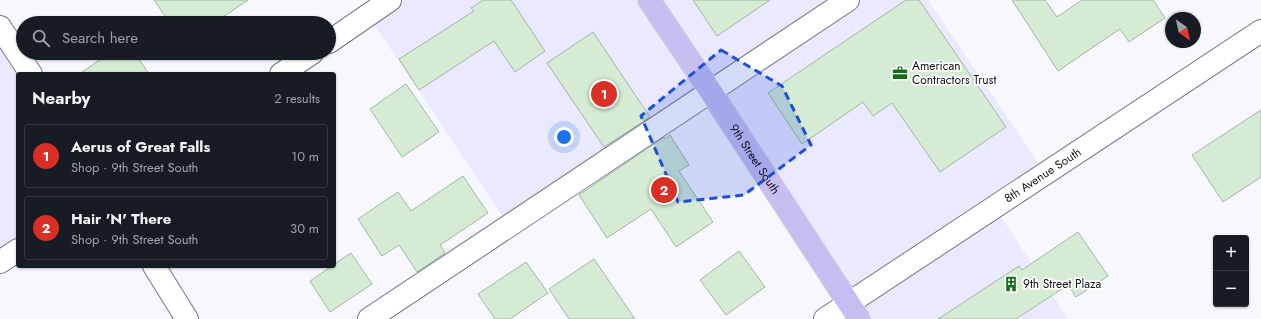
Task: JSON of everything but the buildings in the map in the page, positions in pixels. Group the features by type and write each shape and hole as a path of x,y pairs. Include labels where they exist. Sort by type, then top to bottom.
{"main road":[{"name":"9th Street South","path":"649,0 711,92 853,311"}],"street":[{"path":"336,37 390,0"},
{"path":"369,319 848,0"},
{"path":"0,27 16,51"},
{"name":"8th Avenue South","path":"825,319 853,311 1261,31"},
{"path":"22,60 30,72"},
{"path":"284,72 302,60"},
{"path":"0,262 16,251"},
{"path":"155,268 187,319"}],"highlighted area":[{"path":"721,50 782,86 811,145 744,195 678,202 641,116"}],"shaded area":[{"path":"390,0 928,0 1045,173 995,207 1068,319 825,319 848,304 711,92 509,226 368,15"},
{"path":"0,27 17,72 16,72 16,251 0,262"}],"place":[{"name":"American Contractors Trust","path":"900,73"},
{"name":"Aerus of Great Falls","path":"604,94"},
{"name":"Hair 'N' There","path":"664,190"},
{"name":"9th Street Plaza","path":"1011,284"}]}
